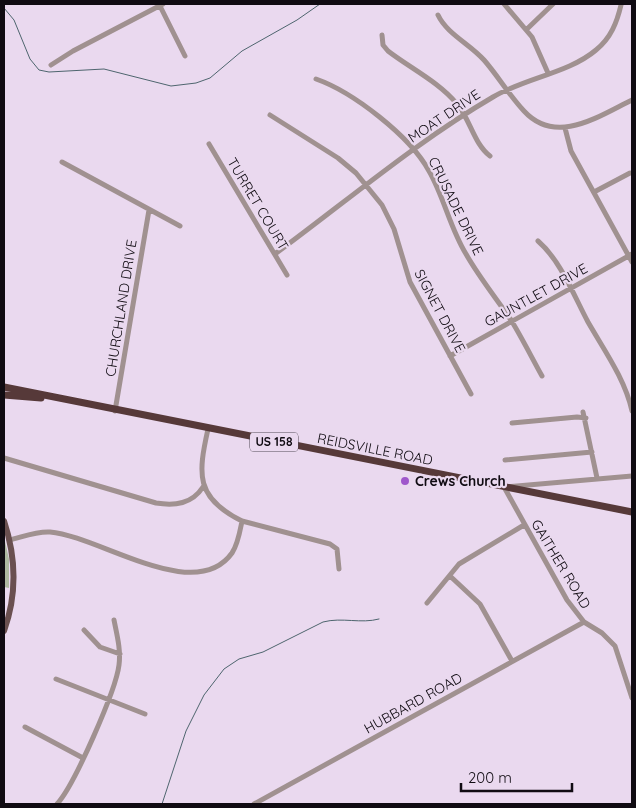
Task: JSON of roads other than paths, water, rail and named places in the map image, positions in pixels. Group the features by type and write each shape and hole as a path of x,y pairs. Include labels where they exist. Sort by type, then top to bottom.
{"highway":[{"name":"REIDSVILLE ROAD","path":"4,387 115,411 632,512"},
{"name":"REIDSVILLE ROAD","path":"4,394 54,398"}],"main road":[{"path":"4,521 13,565 13,591 4,631"}],"street":[{"path":"51,65 160,4 185,56"},
{"path":"504,4 527,29 548,73"},
{"path":"527,29 553,4"},
{"name":"MOAT DRIVE","path":"275,254 414,149 465,115 507,89 581,60 601,46 615,25 622,5"},
{"path":"438,15 443,26 479,54 533,119 546,126 565,128 583,124 632,100"},
{"path":"382,35 384,45 388,51 451,97 465,115 484,151 490,156"},
{"name":"CRUSADE DRIVE","path":"316,79 327,83 369,110 396,130 414,149 436,185 466,254 512,321 542,376"},
{"name":"SIGNET DRIVE","path":"270,115 338,158 356,173 389,217 410,282 472,394"},
{"path":"565,128 568,144 574,158 630,255 632,262"},
{"name":"TURRET COURT","path":"209,144 287,276"},
{"path":"62,162 180,226"},
{"path":"594,192 630,173"},
{"name":"CHURCHLAND DRIVE","path":"115,411 149,210"},
{"path":"538,241 548,249 570,288 623,386 632,411"},
{"name":"GAUNTLET DRIVE","path":"450,356 630,255"},
{"path":"583,412 586,418 597,478"},
{"path":"512,423 577,417 586,418"},
{"path":"208,429 201,470 203,487 229,515 242,521 330,544 337,549 339,569"},
{"path":"505,460 592,452"},
{"path":"4,458 156,503 182,504 199,494 203,487"},
{"path":"504,487 632,476"},
{"name":"GAITHER ROAD","path":"504,487 567,600 584,622 602,632 615,646 632,698"},
{"path":"9,540 37,533 62,534 169,570 194,574 205,572 226,561 236,546 242,521"},
{"path":"427,603 470,555 524,525"},
{"path":"450,576 480,604 512,661"},
{"path":"57,804 69,788 83,758 117,674 120,654 114,620"},
{"name":"HUBBARD ROAD","path":"254,804 584,622"},
{"path":"84,630 100,647 120,654"},
{"path":"56,678 145,714"},
{"path":"25,727 83,758"}],"waterway":[{"path":"4,8 14,20 30,59 39,70 49,72 104,69 171,86 196,83 210,78 242,51 297,20 320,4"},
{"path":"162,804 186,731 204,695 224,669 239,659 263,652 323,622 379,619"}],"place":[{"name":"Crews Church","path":"405,481"}]}
